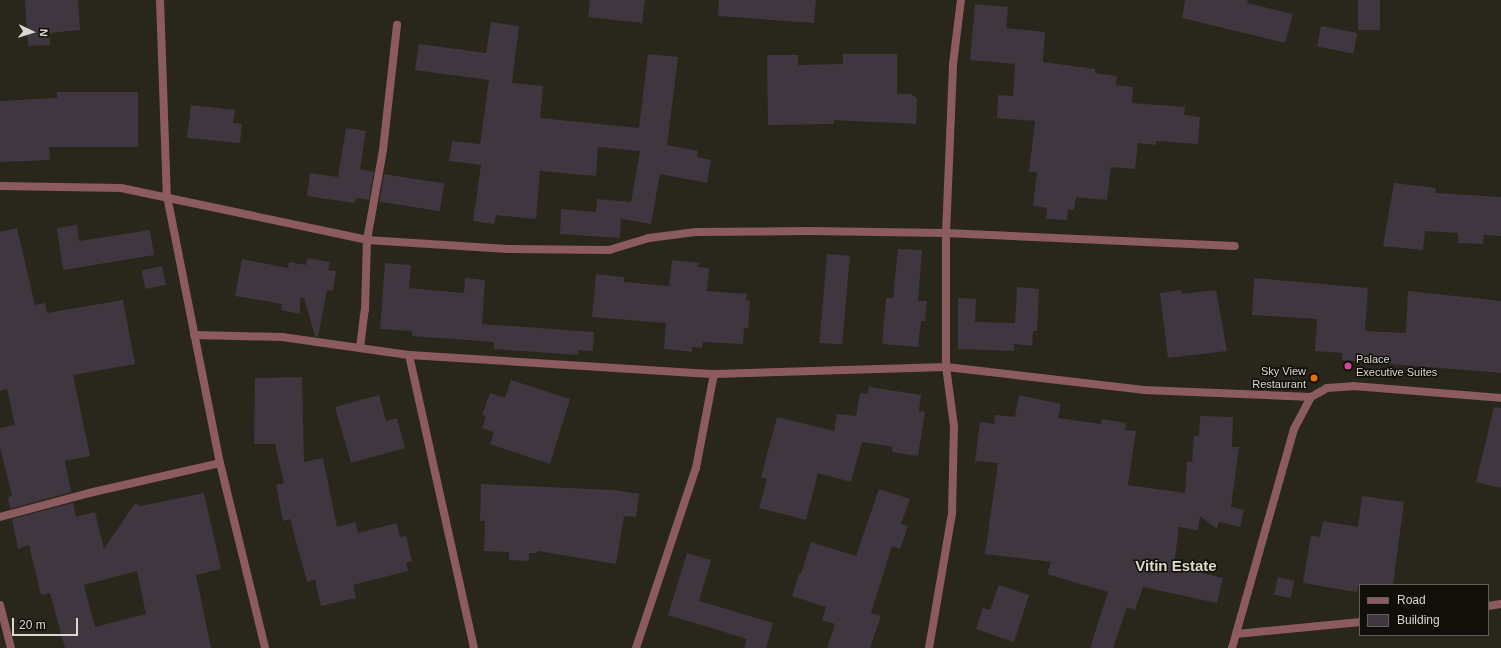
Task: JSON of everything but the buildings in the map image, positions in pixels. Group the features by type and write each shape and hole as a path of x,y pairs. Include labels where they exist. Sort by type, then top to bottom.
{"street":[{"path":"160,0 167,196 220,463 265,648"},
{"path":"929,648 952,513 954,426 946,367 946,233 953,64 961,0"},
{"path":"360,348 365,310 367,240 383,150 397,25"},
{"path":"0,186 121,188 167,196 367,240 508,249 609,250 649,238 696,232 946,233 1235,246"},
{"path":"194,335 282,337 409,355 714,374 946,367 1144,390 1311,397 1327,388 1353,386 1501,398"},
{"path":"409,355 474,648"},
{"path":"636,648 696,468 714,374"},
{"path":"1232,648 1294,428 1311,397"},
{"path":"0,517 89,493 220,463"},
{"path":"1489,606 1501,604"},
{"path":"0,605 11,648"},
{"path":"1236,634 1359,622"}],"place":[{"name":"Palace Executive Suites","path":"1348,366"},
{"name":"Sky View Restaurant","path":"1314,378"}],"district":[{"name":"Vitin Estate","path":"1176,566"}]}
